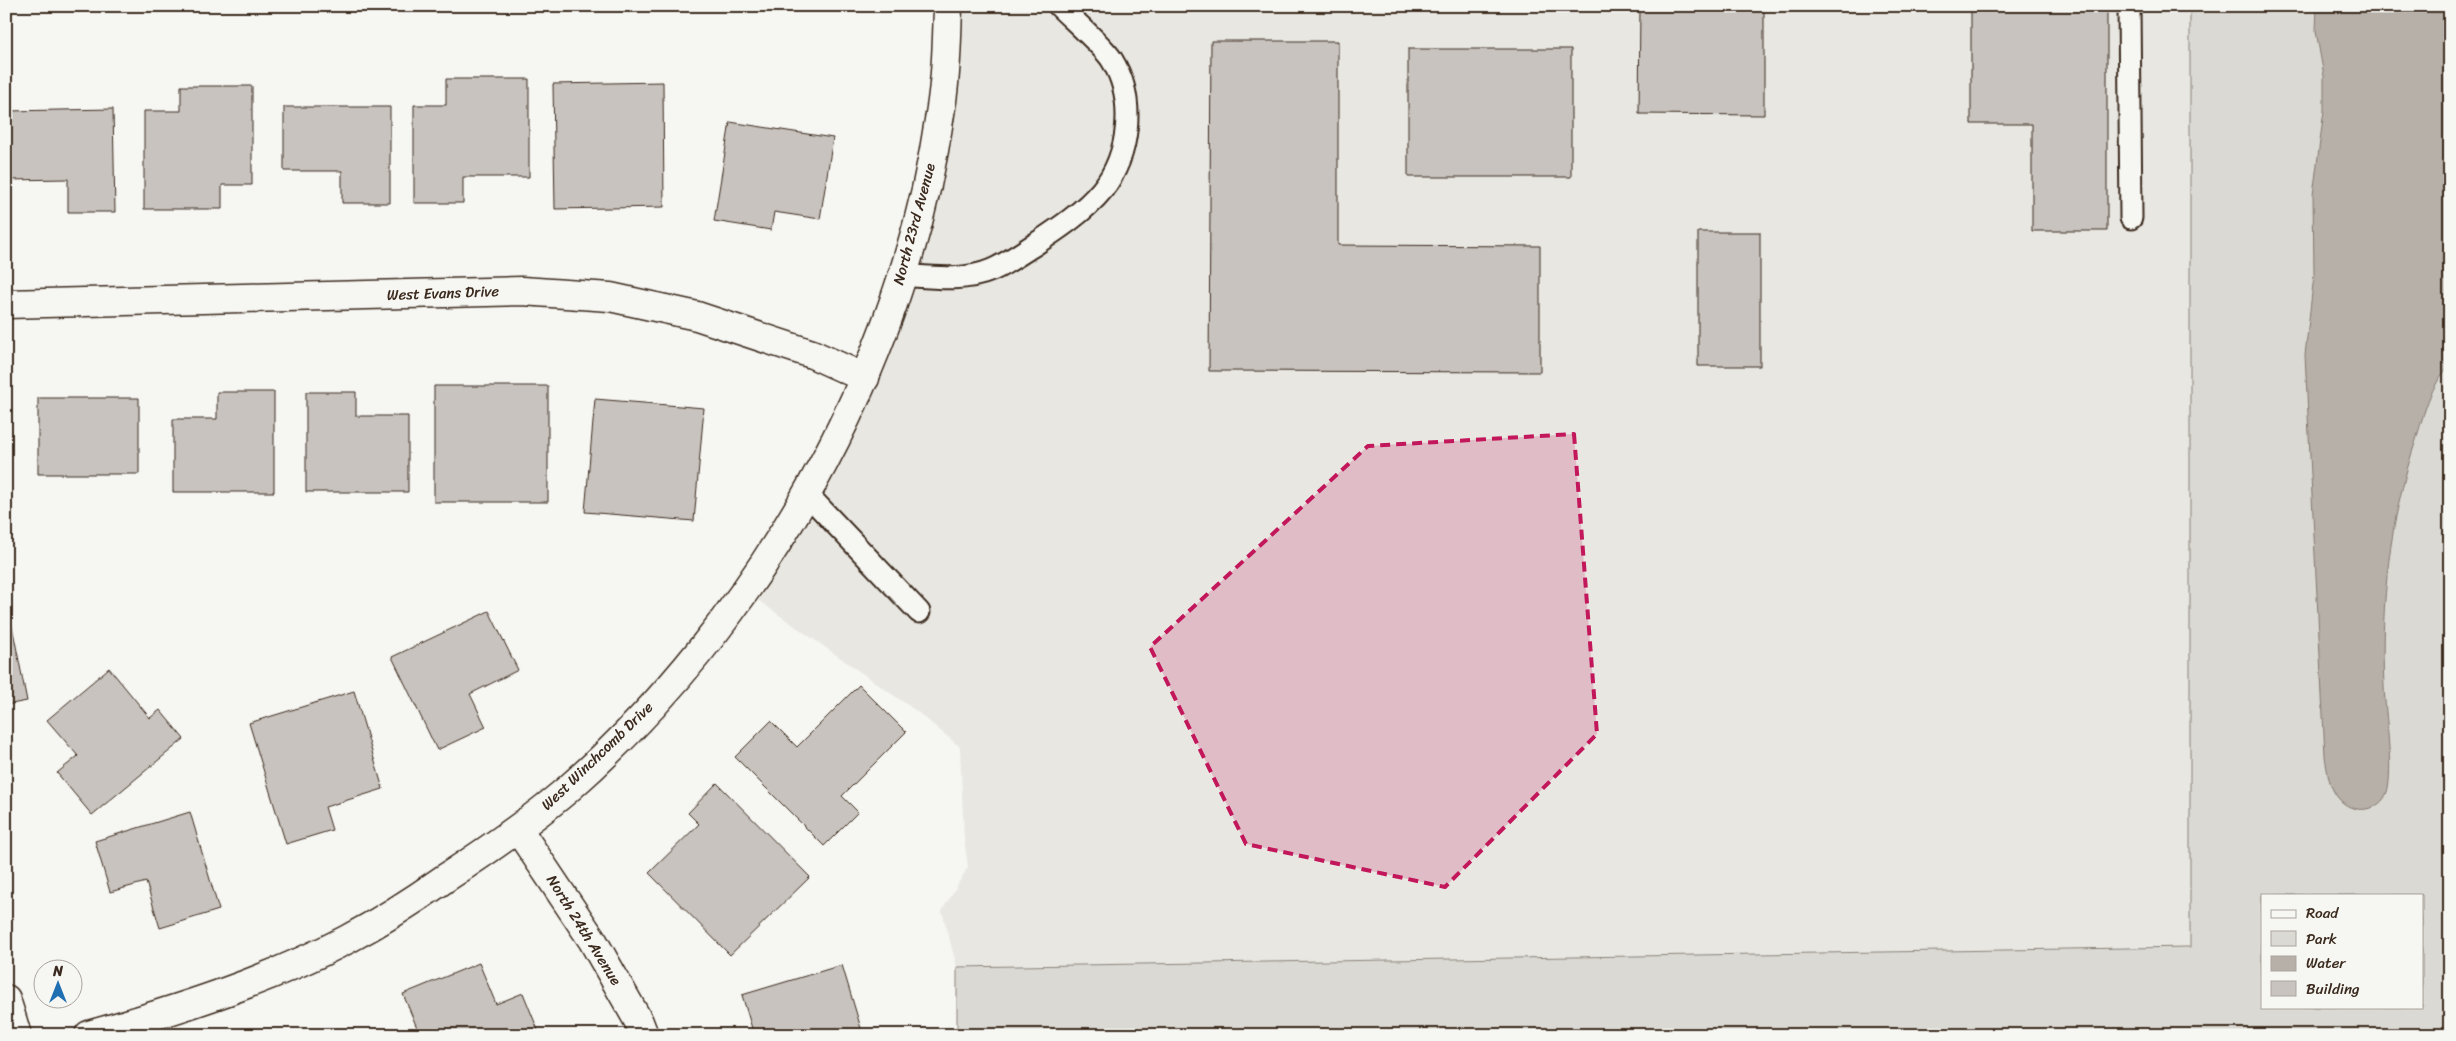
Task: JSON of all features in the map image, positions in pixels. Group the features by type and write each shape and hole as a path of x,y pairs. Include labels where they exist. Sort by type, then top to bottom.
{"street":[{"name":"North 23rd Avenue","path":"865,378 886,325 924,202 940,114 948,6"},
{"name":"West Evans Drive","path":"6,304 522,290 610,297 697,316 812,354 865,378"},
{"name":"West Winchcomb Drive","path":"89,1035 148,1018 266,977 347,939 418,897 518,829 568,789 631,728 702,649 745,592 839,436 865,378"},
{"name":"North 24th Avenue","path":"518,829 592,941 639,1022 644,1035"},
{"path":"6,999 17,1035"}],"lane":[{"path":"901,275 953,278 991,271 1065,224 1102,190 1111,174 1125,139 1127,118 1124,90 1112,60 1059,6"},
{"path":"2129,6 2131,218"},
{"path":"806,493 919,612"}],"highlighted area":[{"path":"1574,434 1597,734 1445,887 1246,844 1150,647 1368,446"}],"shaded area":[{"path":"948,6 2190,6 2190,947 957,967 942,911 968,867 964,837 960,747 919,713 745,591 886,325"}],"green space":[{"path":"2190,6 2450,6 2450,1035 957,1035 957,967 2190,947"}],"water":[{"path":"2317,6 2450,6 2450,365 2437,382 2428,400 2407,470 2393,531 2386,593 2383,655 2390,769 2389,782 2384,798 2374,807 2367,809 2353,808 2341,801 2337,796 2329,780 2325,756 2305,355 2314,275 2313,195 2324,110 2324,76 2316,31"}],"building":[{"path":"1640,6 1764,6 1764,115 1639,114"},
{"path":"1971,6 2107,6 2107,231 2032,231 2032,124 1971,124"},
{"path":"1211,41 1338,41 1338,245 1540,246 1540,372 1209,371"},
{"path":"1408,49 1571,49 1571,177 1408,177"},
{"path":"446,79 529,79 529,177 463,177 463,203 414,203 414,105 446,105"},
{"path":"663,82 664,207 555,209 553,84"},
{"path":"181,86 252,86 252,185 222,185 222,209 144,209 144,111 181,111"},
{"path":"284,107 390,107 390,203 342,203 342,171 284,171"},
{"path":"113,109 115,212 68,212 68,179 8,180 7,111"},
{"path":"730,122 833,138 820,219 774,212 771,230 714,221"},
{"path":"1698,232 1760,232 1760,366 1698,366"},
{"path":"434,386 548,386 548,502 434,502"},
{"path":"217,392 274,392 274,492 173,492 173,419 217,419"},
{"path":"306,392 356,392 356,416 408,416 408,492 306,492"},
{"path":"38,398 139,398 139,474 38,474"},
{"path":"595,399 704,408 694,521 585,512"},
{"path":"6,421 8,421 8,510 6,510"},
{"path":"6,596 27,701 6,705"},
{"path":"489,611 518,670 470,694 486,727 437,750 392,657"},
{"path":"109,668 150,718 160,710 184,739 92,815 57,773 78,756 47,720"},
{"path":"859,685 906,732 842,796 858,812 824,846 735,757 771,721 797,747"},
{"path":"354,691 383,789 325,807 332,830 286,844 249,723"},
{"path":"717,783 810,877 730,955 649,873 699,824 688,813"},
{"path":"190,812 219,910 160,928 146,882 110,892 95,841"},
{"path":"479,963 496,1004 523,993 540,1035 420,1035 403,994"},
{"path":"842,965 863,1035 754,1035 742,995"}]}
